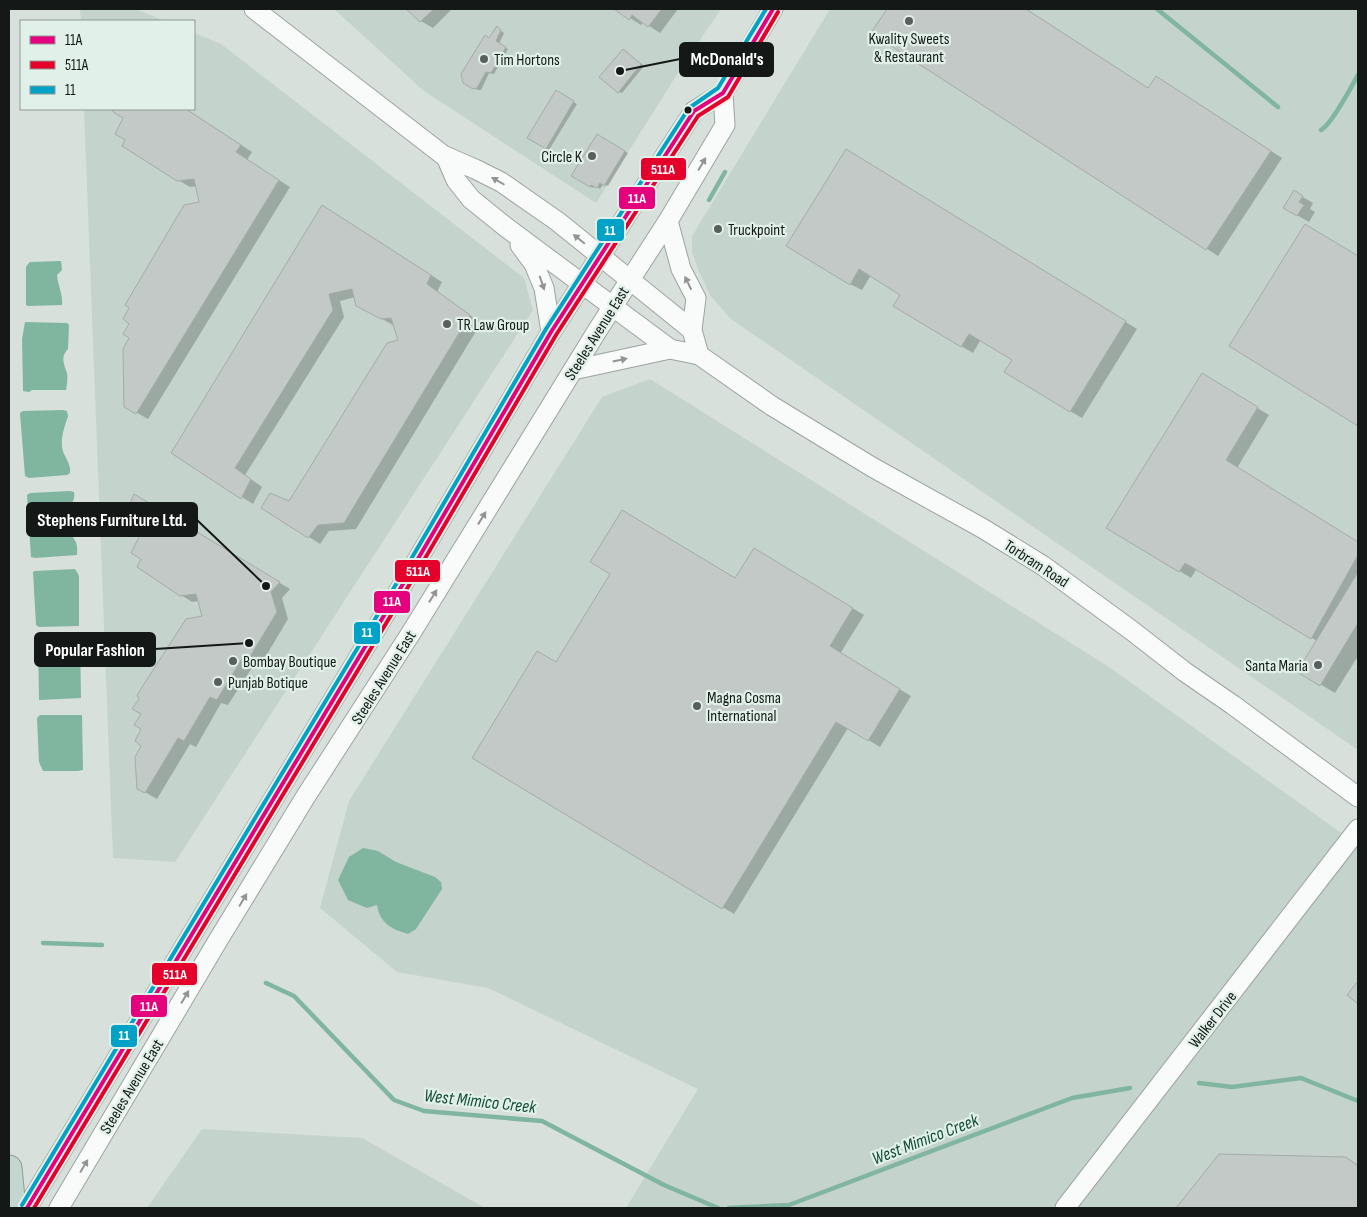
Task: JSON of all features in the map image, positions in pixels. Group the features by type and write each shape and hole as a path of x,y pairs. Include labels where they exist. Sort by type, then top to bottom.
{"highway":[{"path":"9,1168 14,1208"}],"main road":[{"name":"Torbram Road","path":"254,9 446,157 501,182 557,221 692,330"},
{"name":"Steeles Avenue East","path":"27,1208 412,569 551,332 694,111 723,93 773,9"},
{"name":"Steeles Avenue East","path":"59,1208 207,958 306,796 406,641 573,370 668,221 725,125 723,93"},
{"name":"Torbram Road","path":"446,157 456,180 470,199 670,349 699,355 772,406 872,467 982,528 1059,576 1186,672 1358,797"},
{"path":"668,221 681,269 696,298 692,330 699,355"},
{"path":"507,228 534,264 544,288 551,332"},
{"path":"573,370 670,349"},
{"name":"Walker Drive","path":"1065,1208 1358,829"}],"shaded area":[{"path":"80,9 135,9 162,20 81,20"},
{"path":"334,9 721,9 596,203 424,91"},
{"path":"830,9 1358,9 1358,750 731,319 710,295 692,252 692,236"},
{"path":"195,33 221,44 524,278 533,310 175,862 113,858 84,110 195,110"},
{"path":"61,261 62,270 57,275 62,305 26,305 26,267 28,264 30,262"},
{"path":"25,322 67,323 69,325 68,349 63,358 67,375 66,390 23,391 22,339"},
{"path":"650,379 1109,667 1358,845 1358,1208 626,1208 698,1089 488,988 397,972 320,908 349,801 602,397"},
{"path":"23,411 67,411 68,416 62,447 70,473 67,475 29,478 25,476 20,413"},
{"path":"74,492 74,496 67,512 67,526 76,543 77,555 31,557 27,495 30,493"},
{"path":"75,569 79,576 79,626 39,627 36,625 33,572"},
{"path":"38,640 80,640 81,698 39,700"},
{"path":"40,715 82,715 83,770 43,771 39,762 37,718"},
{"path":"363,848 378,851 396,862 435,877 441,882 442,889 416,929 408,934 396,930 387,924 378,911 377,905 367,908 348,900 338,880 349,857"},
{"path":"202,1129 362,1138 485,1208 147,1208"}],"building":[{"path":"406,9 434,9 420,22"},
{"path":"614,9 662,9 648,27 632,15 629,20"},
{"path":"887,9 1026,9 1148,88 1156,76 1271,151 1206,250 871,33"},
{"name":"Tim Hortons","path":"497,26 501,30 496,41 506,47 491,73 486,72 477,88 473,89 463,83 461,74 485,35 489,38"},
{"path":"623,49 641,64 618,93 599,77"},
{"path":"556,90 574,101 546,149 527,138"},
{"path":"113,110 188,110 241,145 236,152 279,180 136,414 124,407 123,349 129,338 123,334 129,324 123,319 129,308 125,305 184,205 199,202 194,179 177,181 122,146 125,140 115,134 123,118 113,112"},
{"path":"597,134 625,151 604,186 600,183 597,188 591,185 590,187 571,176"},
{"path":"846,149 1126,321 1070,412 1004,372 1012,360 969,334 961,347 893,306 900,295 859,269 850,285 786,246"},
{"path":"1294,190 1303,196 1299,202 1304,205 1297,216 1283,208"},
{"path":"322,205 431,275 427,284 470,315 344,523 318,525 308,538 261,508 270,493 289,501 387,343 398,340 391,318 381,319 356,306 352,289 329,294 333,310 235,468 251,479 241,499 171,453"},
{"path":"1305,224 1358,256 1358,426 1229,346"},
{"path":"1202,373 1258,407 1226,460 1358,542 1358,555 1311,639 1185,563 1179,572 1106,528"},
{"path":"134,494 280,582 271,592 277,612 248,660 243,657 217,700 210,697 184,741 178,738 145,793 137,789 135,757 141,746 135,741 141,729 134,725 141,714 132,709 139,699 137,695 186,619 202,616 196,594 180,596 137,567 141,559 131,553 140,535 127,527 128,508"},
{"name":"Magna Cosma International","path":"622,510 735,578 754,548 853,608 830,646 900,689 868,741 836,722 722,909 472,758 537,651 556,662 610,574 590,562"},
{"path":"1358,572 1358,623 1320,686 1297,672"},
{"path":"1358,981 1358,1004 1347,995"},
{"path":"1219,1154 1346,1157 1358,1166 1358,1208 1176,1208"}],"waterway":[{"path":"1157,9 1278,107"},
{"path":"1321,130 1336,113 1358,75"},
{"path":"709,200 725,172"},
{"name":"West Mimico Creek","path":"43,943 102,945"},
{"name":"West Mimico Creek","path":"266,983 294,996 394,1100 424,1111 542,1121 664,1185 718,1208"},
{"name":"West Mimico Creek","path":"1199,1083 1232,1087 1301,1078 1358,1101"},
{"name":"West Mimico Creek","path":"729,1208 789,1205 1072,1098 1130,1088"}],"transit line":[{"name":"11","path":"22,1205 407,566 546,329 689,108 718,88 766,9"},
{"name":"11A","path":"27,1208 412,569 551,332 694,111 723,93 773,9"},
{"name":"511A","path":"34,1208 417,572 556,335 698,116 728,97 778,12"}],"place":[{"name":"Kwality Sweets & Restaurant","path":"909,21"},
{"name":"Tim Hortons","path":"484,59"},
{"name":"McDonald's","path":"620,71"},
{"name":"Circle K","path":"592,156"},
{"name":"Truckpoint","path":"718,229"},
{"name":"TR Law Group","path":"447,324"},
{"name":"Stephens Furniture Ltd.","path":"266,586"},
{"name":"Popular Fashion","path":"249,643"},
{"name":"Bombay Boutique","path":"233,661"},
{"name":"Santa Maria","path":"1318,665"},
{"name":"Punjab Botique","path":"218,682"},
{"name":"Magna Cosma International","path":"697,706"}]}
